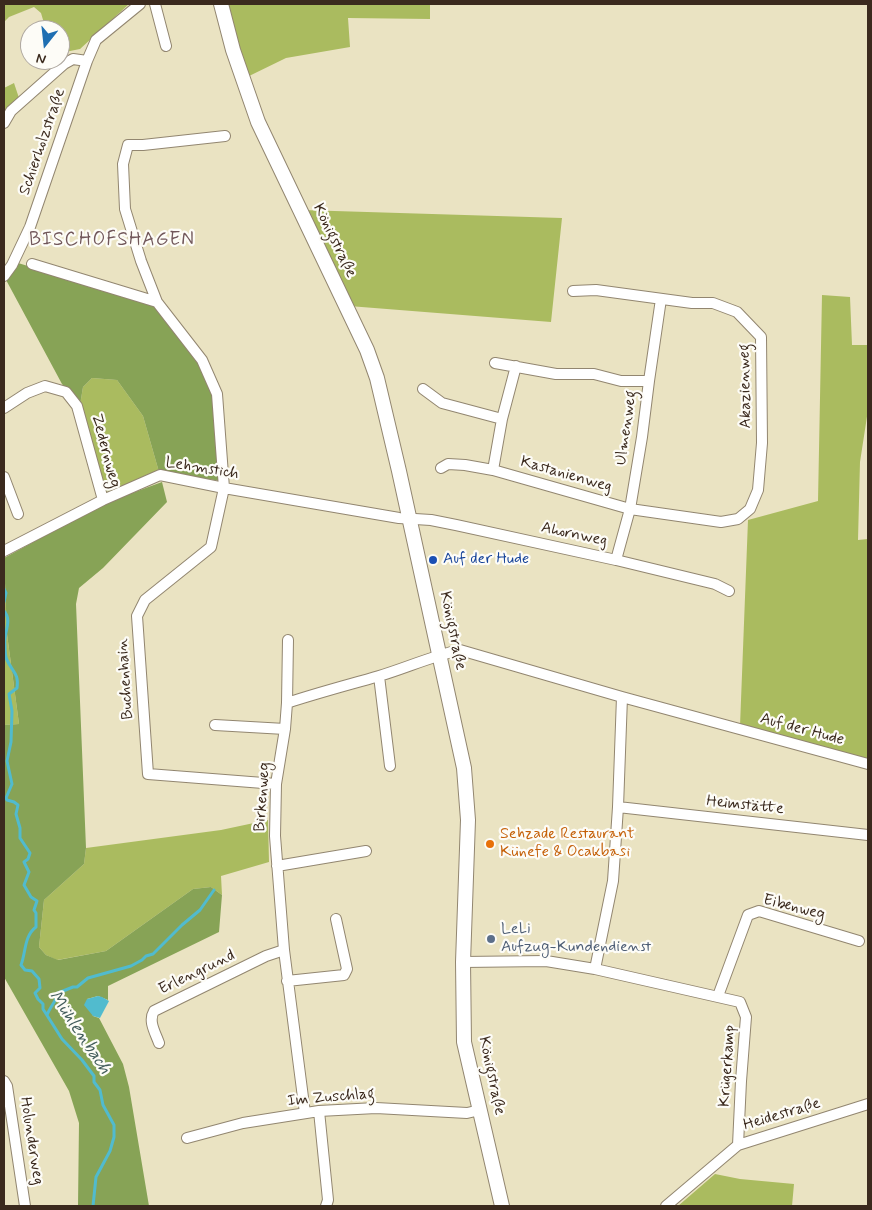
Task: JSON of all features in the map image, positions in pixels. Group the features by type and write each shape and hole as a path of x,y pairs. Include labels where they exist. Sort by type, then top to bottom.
{"main road":[{"name":"Königstraße","path":"221,4 233,50 258,122 349,310 377,378 410,519 464,768 468,820 463,962 464,1042 502,1206"}],"street":[{"name":"Schierholzstraße","path":"4,276 12,265 30,227 96,40 140,4"},
{"path":"155,4 166,46"},
{"path":"4,123 11,111 64,64 73,59 87,61"},
{"path":"224,488 217,394 202,360 157,302 126,209 123,164 128,145 225,136"},
{"path":"32,264 157,302"},
{"name":"Akazienweg","path":"573,291 596,290 662,299 713,303 737,312 761,337 762,442 758,490 750,509 738,519 720,522 630,508"},
{"name":"Ulmenweg","path":"616,560 630,508 662,299"},
{"path":"496,363 556,374 594,374 621,381 649,381"},
{"path":"493,470 502,419 516,366"},
{"name":"Zedernweg","path":"4,408 27,393 45,386 66,392 77,406 102,500"},
{"path":"423,389 442,403 502,419"},
{"name":"Kastanienweg","path":"441,468 448,464 493,470 630,508"},
{"name":"Lehmstich","path":"4,551 102,500 160,475 224,488 410,519"},
{"path":"4,478 18,514"},
{"name":"Buchenhain","path":"224,488 212,547 145,600 137,616 148,774 276,784"},
{"name":"Ahornweg","path":"410,519 456,525 616,560 715,584 729,591"},
{"name":"Birkenweg","path":"288,640 287,703 285,729 276,784 275,836 287,981 305,1113"},
{"name":"Auf der Hude","path":"439,654 460,650 622,697 868,764"},
{"path":"287,703 380,676 439,654"},
{"path":"380,676 390,766"},
{"path":"595,969 613,881 622,697"},
{"path":"215,725 285,729"},
{"name":"Heimstätte","path":"618,807 868,835"},
{"path":"277,866 366,851"},
{"name":"Eibenweg","path":"718,996 748,915 759,911 860,941"},
{"path":"287,981 344,975 347,969 336,919"},
{"name":"Erlengrund","path":"159,1042 152,1021 154,1011 266,956 284,950"},
{"name":"Krügerkamp","path":"463,962 546,962 595,969 740,1002 746,1017 738,1145"},
{"name":"Holunderweg","path":"4,1081 7,1086 25,1206"},
{"name":"Heidestraße","path":"666,1206 738,1145 868,1104"},
{"name":"Im Zuschlag","path":"187,1138 243,1123 318,1111 376,1108 467,1113 480,1110"},
{"path":"318,1111 328,1200 326,1206"}],"green space":[{"path":"4,4 129,4 80,49 70,51 70,20 43,20 41,13 34,7 9,17 4,22"},
{"path":"223,4 430,4 430,19 348,18 350,47 286,58 245,78"},
{"path":"14,83 19,98 4,113 4,88"},
{"path":"302,210 562,218 551,322 349,306"},
{"path":"18,263 156,305 200,362 213,389 221,481 159,472 143,416 117,380 92,378 83,387 80,405 62,384 5,278"},
{"path":"822,295 850,297 852,345 868,345 868,410 860,462 858,540 868,539 868,760 740,726 748,520 818,501"},
{"path":"92,378 117,380 143,416 159,472 103,493 80,405 83,387"},
{"path":"162,482 167,502 103,568 79,588 76,604 86,848 84,864 44,900 39,947 46,955 58,960 106,951 193,889 211,887 222,895 219,932 108,986 108,1000 98,996 87,999 93,1016 99,1018 123,1064 129,1087 149,1206 78,1206 79,1123 69,1091 4,977 4,725 19,724 7,634 4,558 105,503"},
{"path":"4,558 7,634 19,724 4,725"},
{"path":"268,820 269,862 221,876 222,895 211,887 193,889 106,951 57,960 46,955 39,947 44,900 84,864 86,848 221,830"},
{"path":"715,1174 740,1179 794,1184 792,1206 678,1206"}],"water":[{"path":"98,996 109,1001 100,1018 93,1016 84,1005 87,999"}],"waterway":[{"name":"Mühlenbach","path":"4,589 6,593 4,602"},
{"name":"Mühlenbach","path":"4,611 8,619 5,641 6,657 16,676 17,683 17,688 9,694 12,711 11,742 7,761 12,784 6,798 18,805 16,814 20,828 20,838 30,853 28,859 24,862 29,872 24,885 31,897 37,901 34,910 36,913 36,927 27,940 21,965 25,970 32,971 39,979 40,988 35,993 43,1004 43,1009 62,1039 94,1076 94,1082 100,1090 103,1105 114,1125 114,1137 110,1151 96,1177 93,1206"},
{"path":"47,1015 58,993 77,987 88,978 131,966 146,956 153,954 200,910 214,890"}],"place":[{"name":"Auf der Hude","path":"433,560"},
{"name":"Sehzade Restaurant Künefe & Ocakbasi","path":"490,844"},
{"name":"LeLi Aufzug-Kundendienst","path":"491,939"}],"district":[{"name":"BISCHOFSHAGEN","path":"112,241"}]}
